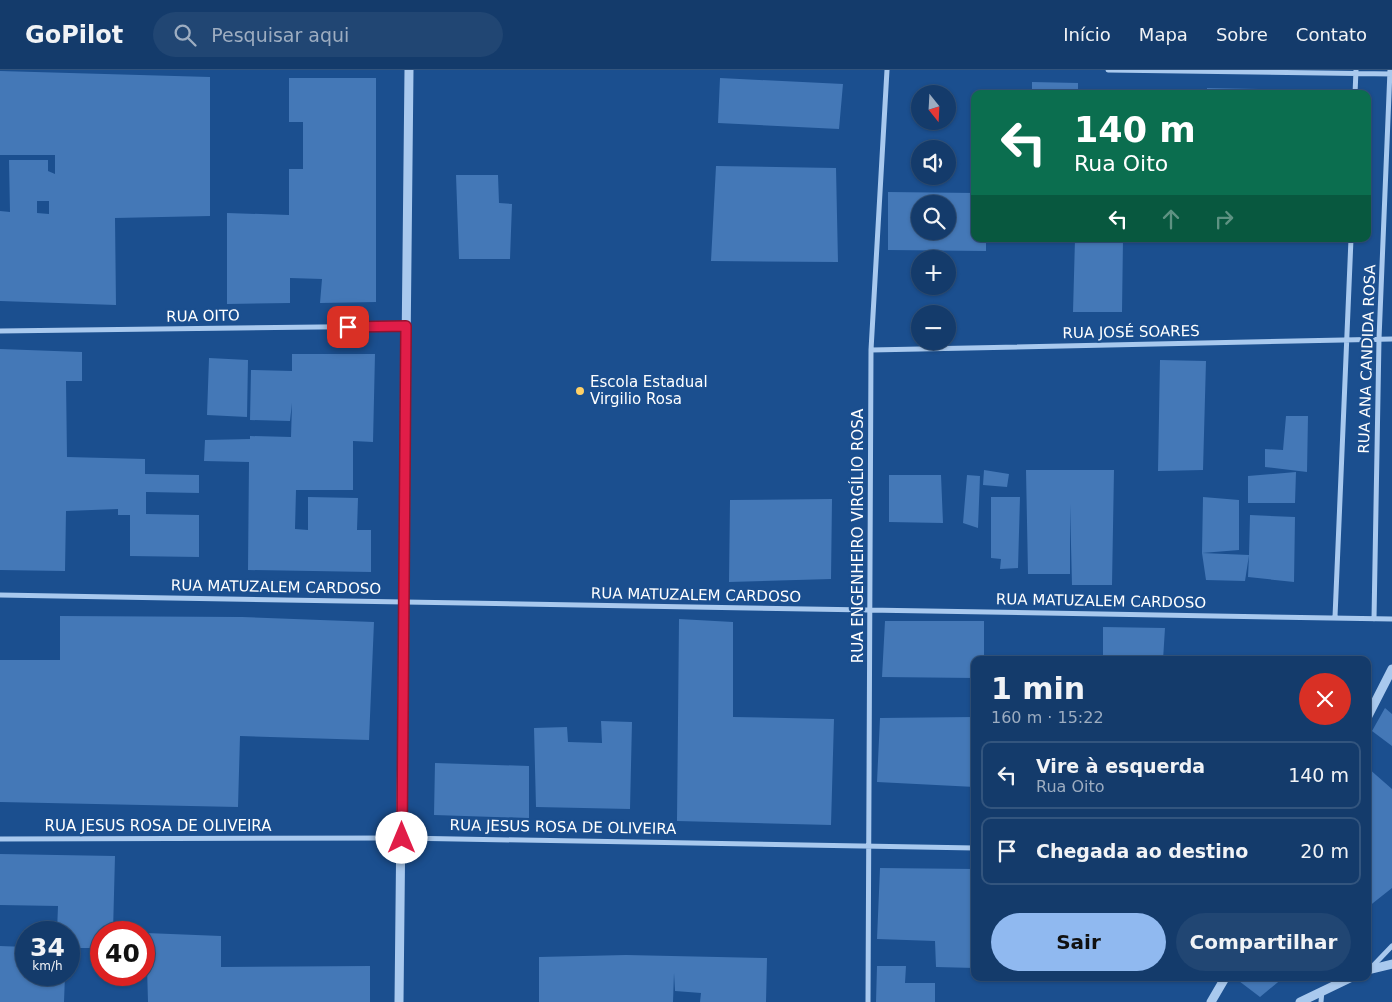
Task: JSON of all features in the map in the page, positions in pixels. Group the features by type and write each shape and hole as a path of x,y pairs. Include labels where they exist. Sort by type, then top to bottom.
{"street":[{"path":"399,1002 408,70"},
{"name":"RUA ENGENHEIRO VIRGÍLIO ROSA","path":"868,1002 871,350 887,70"},
{"path":"1108,70 1390,73"},
{"path":"1355,90 1356,72"},
{"name":"RUA ANA CANDIDA ROSA","path":"1374,619 1379,339 1390,73"},
{"name":"RUA ANA CANDIDA ROSA","path":"1335,616 1351,242"},
{"name":"RUA OITO","path":"0,331 406,326"},
{"name":"RUA JOSÉ SOARES","path":"871,350 1392,339"},
{"name":"RUA MATUZALEM CARDOSO","path":"0,594 870,611 1335,616 1392,619"},
{"path":"1371,710 1392,669"},
{"name":"RUA JESUS ROSA DE OLIVEIRA","path":"0,839 402,838 870,844 971,848"},
{"path":"1371,967 1392,946"},
{"path":"1371,969 1392,964"},
{"path":"1211,1002 1223,981"},
{"path":"1300,1002 1343,981"},
{"path":"1322,990 1322,1002"}],"building":[{"path":"0,71 210,77 210,216 115,218 116,305 0,301 0,211 10,212 9,160 48,160 48,171 55,174 55,155 0,155","holes":["37,201 49,201 49,214 37,213"]},
{"path":"289,78 376,78 376,302 320,303 322,279 290,278 290,303 227,304 227,213 289,215 289,169 303,169 303,122 289,122"},
{"path":"720,78 843,84 839,129 718,123"},
{"path":"1032,82 1078,83 1078,90 1032,90"},
{"path":"1207,88 1313,90 1207,90"},
{"path":"716,166 836,168 838,262 711,261"},
{"path":"456,175 498,175 499,203 512,204 510,259 459,259"},
{"path":"888,192 971,193 971,242 986,242 986,251 888,250"},
{"path":"1075,242 1123,242 1122,312 1073,312"},
{"path":"0,349 82,352 82,381 66,381 67,457 145,459 145,474 199,475 199,493 146,492 146,514 199,515 199,557 130,556 130,515 118,515 118,509 66,511 65,571 0,570"},
{"path":"292,354 375,354 373,442 353,441 353,490 296,490 295,529 308,530 308,497 358,498 357,530 371,530 371,572 248,570 249,462 204,461 205,440 250,439 250,436 291,437 292,403 290,421 250,420 251,370 292,371"},
{"path":"209,358 248,360 247,417 207,415"},
{"path":"1160,360 1206,361 1203,470 1158,471"},
{"path":"1286,416 1308,416 1307,472 1265,467 1265,449 1283,450"},
{"path":"984,470 1009,474 1007,487 983,485"},
{"path":"1026,470 1114,470 1112,585 1072,585 1070,504 1070,574 1028,574"},
{"path":"1296,472 1295,503 1248,503 1248,476"},
{"path":"889,475 941,475 943,523 889,522"},
{"path":"967,475 980,476 978,528 963,523"},
{"path":"991,497 1020,497 1018,568 1000,569 1001,559 991,558"},
{"path":"1203,497 1239,500 1239,550 1202,553"},
{"path":"832,499 831,579 729,582 730,500"},
{"path":"1250,515 1295,517 1294,582 1248,577"},
{"path":"1202,553 1249,555 1245,581 1206,580"},
{"path":"60,616 242,617 374,622 369,740 240,736 238,807 0,802 0,660 60,660"},
{"path":"679,619 733,622 733,717 834,719 831,825 677,821"},
{"path":"885,621 984,621 984,656 971,656 971,678 882,677"},
{"path":"1103,627 1165,628 1163,656 1103,656"},
{"path":"1385,708 1392,714 1392,746 1372,731"},
{"path":"971,717 971,787 877,782 880,718"},
{"path":"601,721 632,722 630,809 536,807 534,728 567,727 568,742 602,743"},
{"path":"435,763 529,766 529,818 434,815"},
{"path":"1371,771 1392,789 1392,888 1371,905"},
{"path":"0,854 115,856 113,921 90,921 90,948 80,948 80,921 57,921 58,906 0,905"},
{"path":"880,868 971,869 971,968 936,967 935,941 877,939"},
{"path":"155,933 221,936 221,967 370,966 370,1002 148,1002 148,986 155,986"},
{"path":"0,946 15,947 15,986 65,986 64,1002 0,1002"},
{"path":"626,955 767,958 766,1002 700,1002 701,993 675,991 674,973 673,1002 539,1002 539,957"},
{"path":"877,966 906,966 905,983 935,983 935,1002 876,1002"},
{"path":"1239,981 1279,981 1260,997"}],"place":[{"name":"Escola Estadual Virgilio Rosa","path":"580,391"}],"route":[{"path":"348,327 406,326 402,838"}]}
